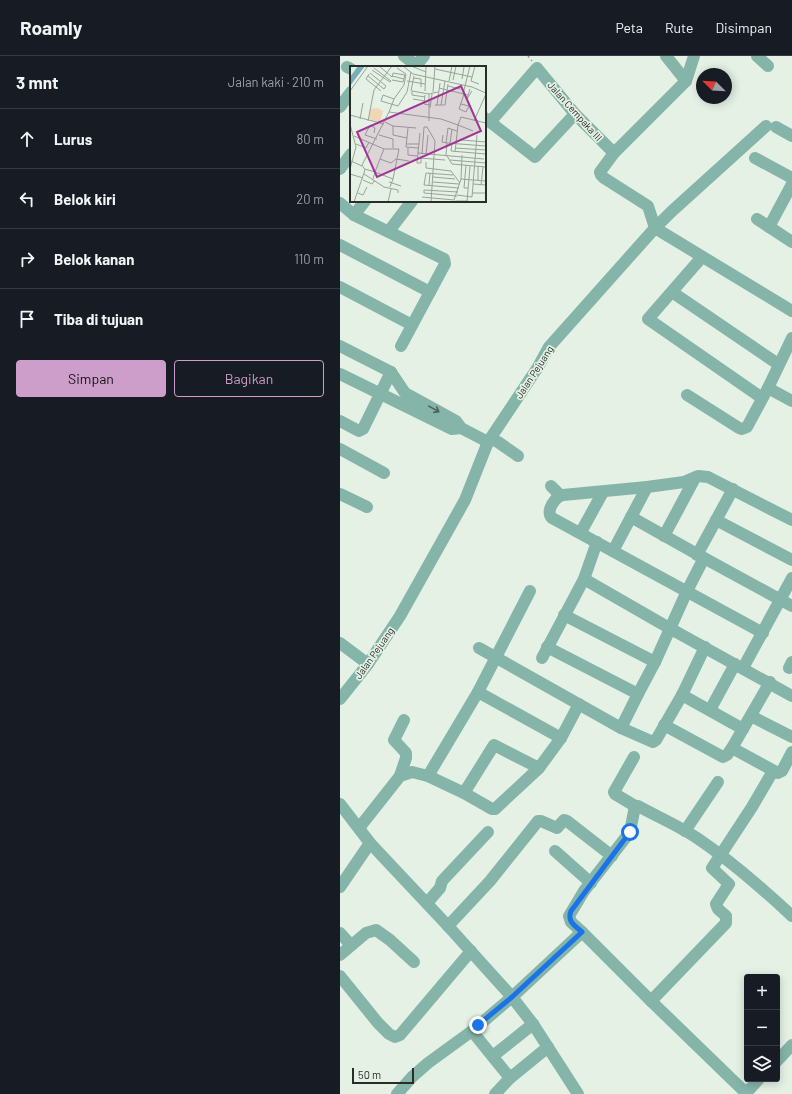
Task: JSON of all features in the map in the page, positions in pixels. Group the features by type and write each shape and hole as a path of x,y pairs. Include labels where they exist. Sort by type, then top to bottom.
{"street":[{"path":"404,56 421,63"},
{"path":"666,56 686,81"},
{"path":"694,56 686,81 614,153 601,170 601,175 648,206 655,228 792,310"},
{"path":"757,56 768,66"},
{"name":"Jalan Cempaka III","path":"488,120 537,68 575,114 614,153"},
{"path":"340,107 350,93"},
{"path":"488,120 527,153 535,157 575,114"},
{"name":"Jalan Pejuang","path":"340,699 368,664 400,616 465,500 488,442 538,367 549,347 671,212 771,126 792,136"},
{"path":"340,169 350,155"},
{"path":"755,158 792,178"},
{"path":"769,227 792,184"},
{"path":"354,214 363,202"},
{"path":"388,231 411,202"},
{"path":"340,203 354,214 444,259 445,264 401,346"},
{"path":"757,219 792,242"},
{"path":"340,245 430,292"},
{"path":"702,257 648,319 765,393 792,401"},
{"path":"340,287 412,325"},
{"path":"672,292 778,364"},
{"path":"687,395 739,428 742,429 747,427 778,364 789,352 792,338"},
{"path":"340,346 391,372 403,398"},
{"path":"340,421 357,430 363,429 391,372"},
{"path":"340,374 381,395 403,398 456,421 461,428 488,442 493,440 498,442 518,456"},
{"path":"340,449 384,473"},
{"path":"763,633 550,516 549,511 557,497 560,495 569,493 603,492 684,482 702,475 792,520"},
{"path":"664,536 695,478"},
{"path":"551,486 560,495"},
{"path":"613,551 647,487"},
{"path":"621,728 656,662 716,520 733,490"},
{"path":"581,532 603,492"},
{"path":"340,494 367,507"},
{"path":"631,517 700,557 792,606"},
{"path":"716,520 792,560"},
{"path":"597,542 584,579 544,652 638,694"},
{"path":"710,710 763,633 792,578"},
{"path":"584,579 671,629 770,682 792,696"},
{"path":"428,776 478,692 530,591"},
{"path":"564,615 656,662"},
{"path":"340,643 368,664"},
{"path":"479,648 621,728 653,742 656,740 682,695 705,647"},
{"path":"664,725 722,757 727,755 770,682"},
{"path":"478,692 561,738"},
{"path":"682,695 742,729"},
{"path":"400,776 412,772 428,776 464,793 492,809 495,809 540,768 561,738 578,704"},
{"path":"751,716 792,737"},
{"path":"359,828 400,776 406,758 406,753 394,740 404,720"},
{"path":"464,793 494,745 540,768"},
{"path":"732,748 778,773 782,771 792,752"},
{"path":"634,757 614,792 615,794 635,806 638,806 685,831 721,855 771,896 792,916"},
{"path":"651,1001 726,924 726,916 718,909 716,904 729,884 712,868 752,807 773,771"},
{"path":"685,831 718,782"},
{"path":"340,804 370,843 427,903 512,997 548,1047 578,1094"},
{"path":"635,806 630,832 575,905 569,916 571,922 746,1094 757,1082"},
{"path":"448,926 490,881 538,821 541,820 557,828 564,820 567,821 612,856"},
{"path":"427,903 439,890 442,881 488,832"},
{"path":"340,887 370,843"},
{"path":"554,851 591,883"},
{"path":"340,955 366,933 376,930 390,940 414,962"},
{"path":"397,1094 412,1077 428,1063 472,1031 512,997 582,932"},
{"path":"340,933 351,945"},
{"path":"340,976 378,1023 389,1034 397,1036 400,1035 471,951"},
{"path":"493,1056 532,1024"},
{"path":"472,1031 510,1078"},
{"path":"780,1058 792,1045"},
{"path":"495,1094 510,1078 548,1047"}],"route":[{"path":"478,1025 512,997 582,932 569,919 571,911 630,832"}]}
